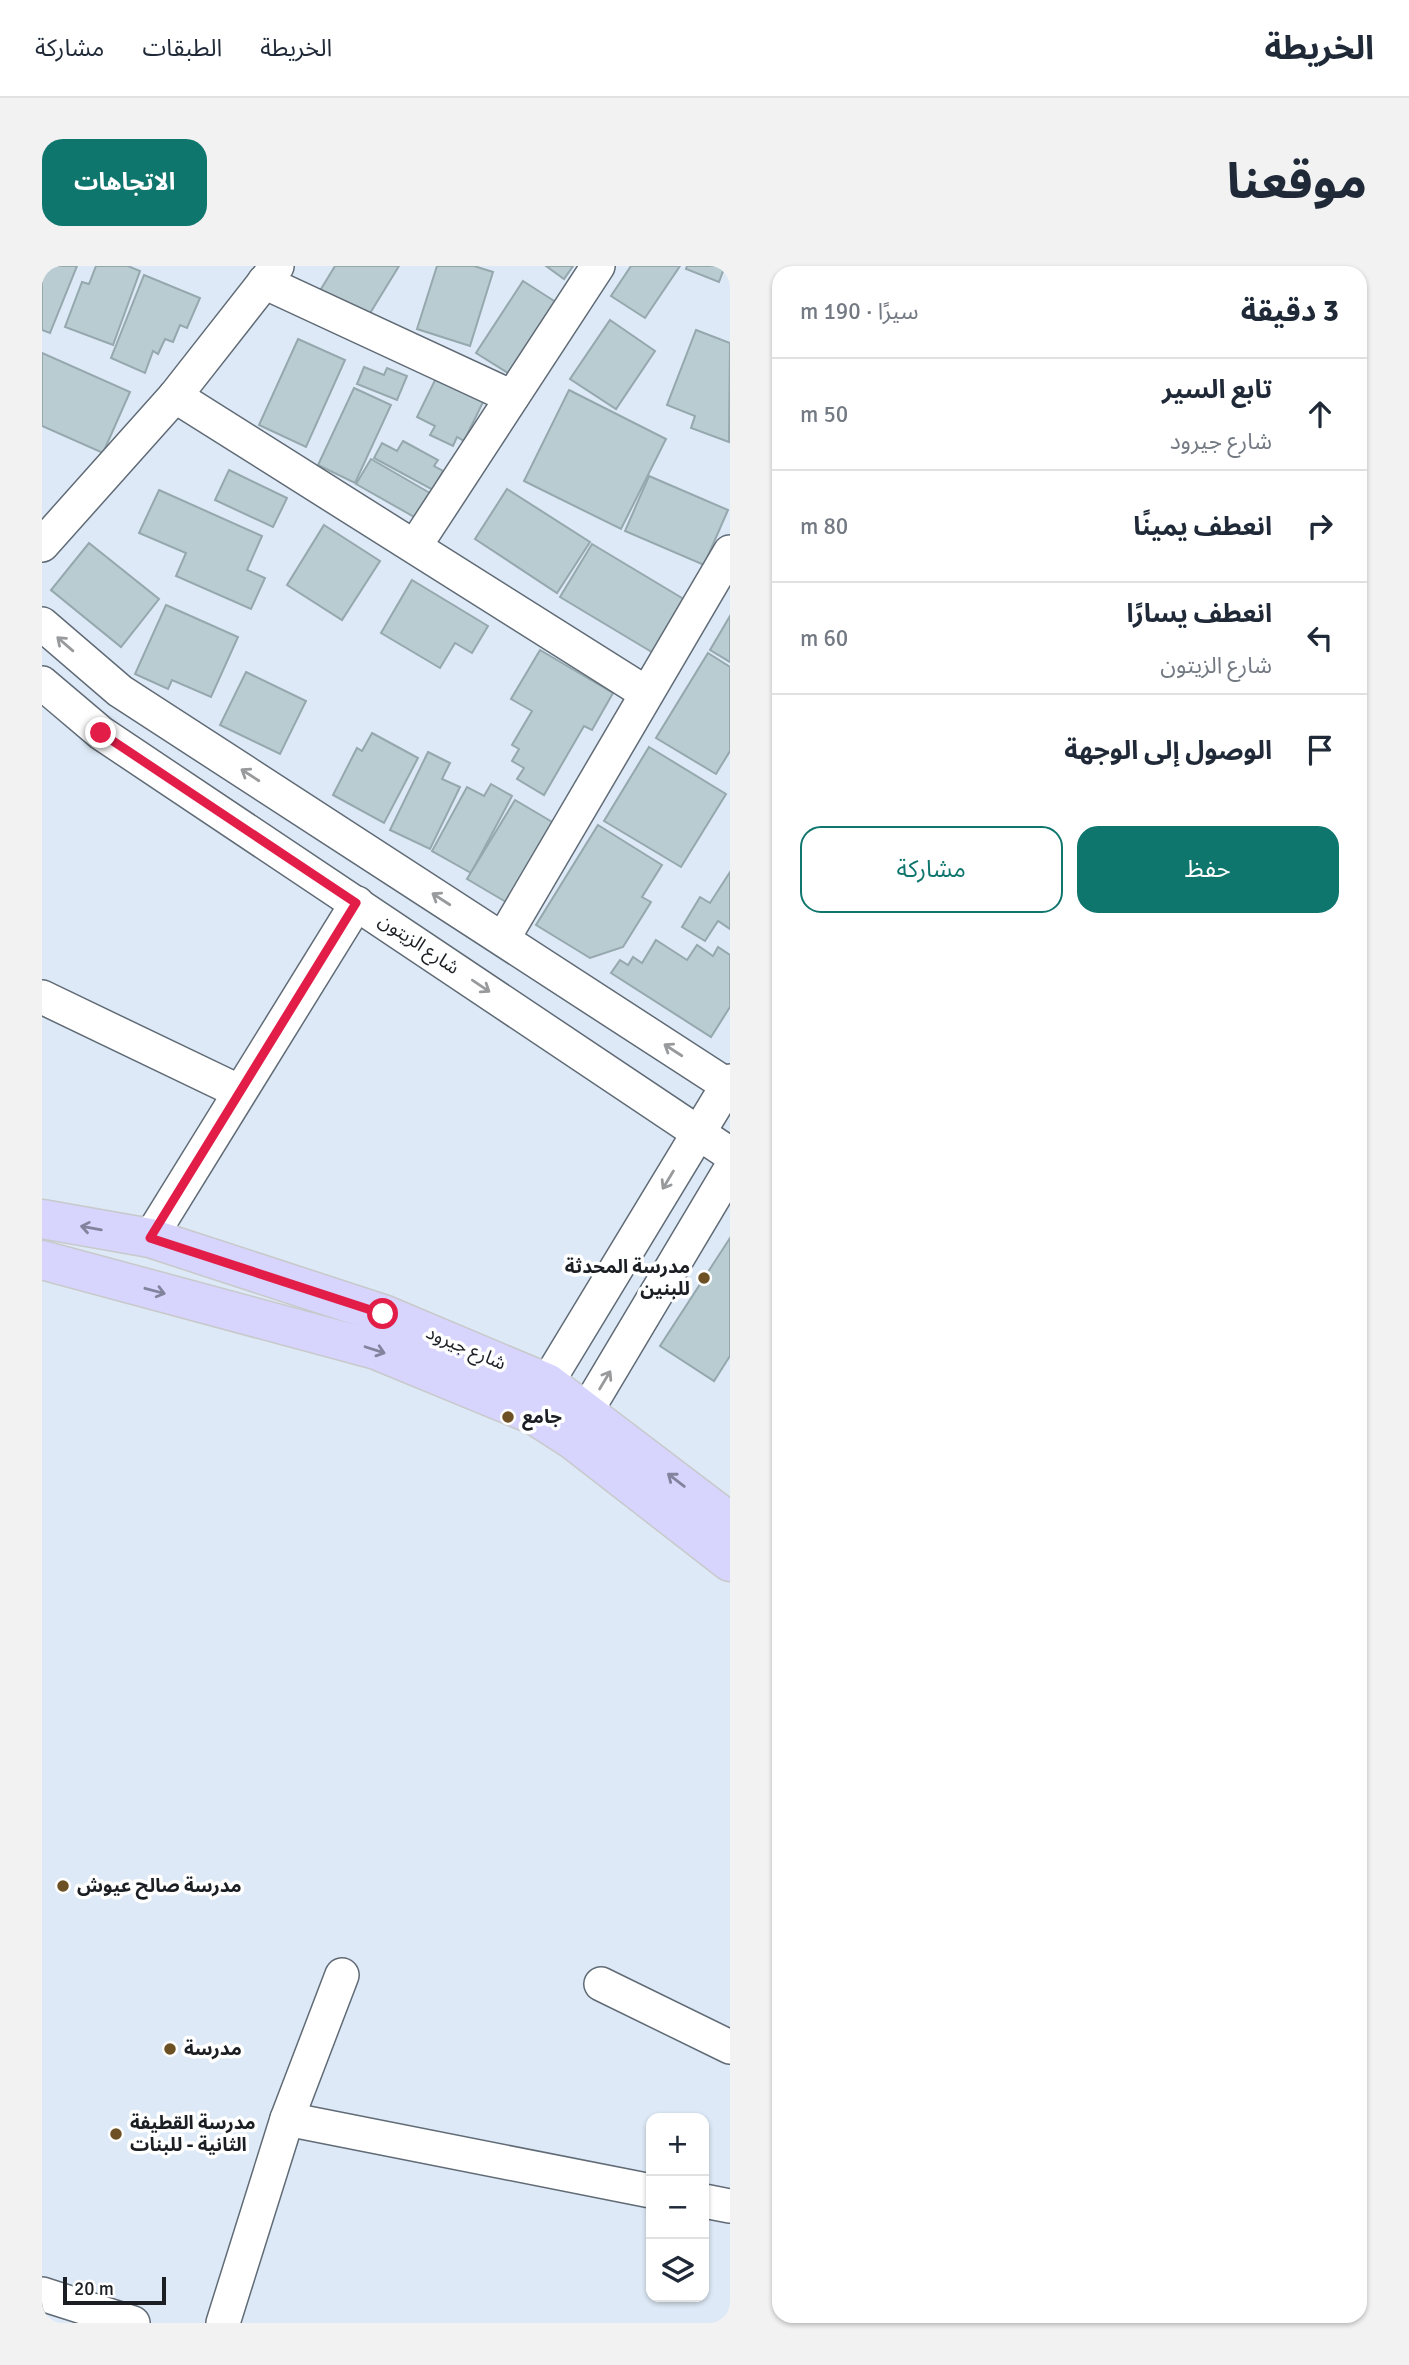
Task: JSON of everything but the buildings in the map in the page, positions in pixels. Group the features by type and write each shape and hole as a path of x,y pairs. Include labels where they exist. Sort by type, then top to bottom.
{"main road":[{"name":"شارع جيرود","path":"42,1219 150,1238 383,1314 540,1399 730,1522"},
{"name":"شارع جيرود","path":"42,1260 376,1350 540,1399"},
{"name":"شارع جيرود","path":"580,1425 730,1562"}],"street":[{"path":"415,546 598,266"},
{"path":"42,545 174,396 271,274 512,397"},
{"path":"174,396 646,693"},
{"path":"503,939 730,552"},
{"path":"42,624 120,691 729,1084 697,1131 540,1399"},
{"name":"شارع الزيتون","path":"42,683 101,733 730,1154"},
{"path":"150,1238 356,903"},
{"path":"42,997 238,1091"},
{"path":"580,1425 730,1170"},
{"path":"223,2323 287,2119 342,1975"},
{"path":"601,1984 730,2047"},
{"path":"287,2119 646,2190"},
{"path":"709,2202 730,2206"},
{"path":"42,2294 132,2323"}],"place":[{"name":"مدرسة المحدثة للبنين","path":"704,1278"},
{"name":"جامع","path":"508,1417"},
{"name":"مدرسة صالح عيوش","path":"63,1886"},
{"name":"مدرسة","path":"170,2049"},
{"name":"مدرسة القطيفة الثانية - للبنات","path":"116,2134"}],"route":[{"path":"101,733 356,903 150,1238 383,1314"}]}
